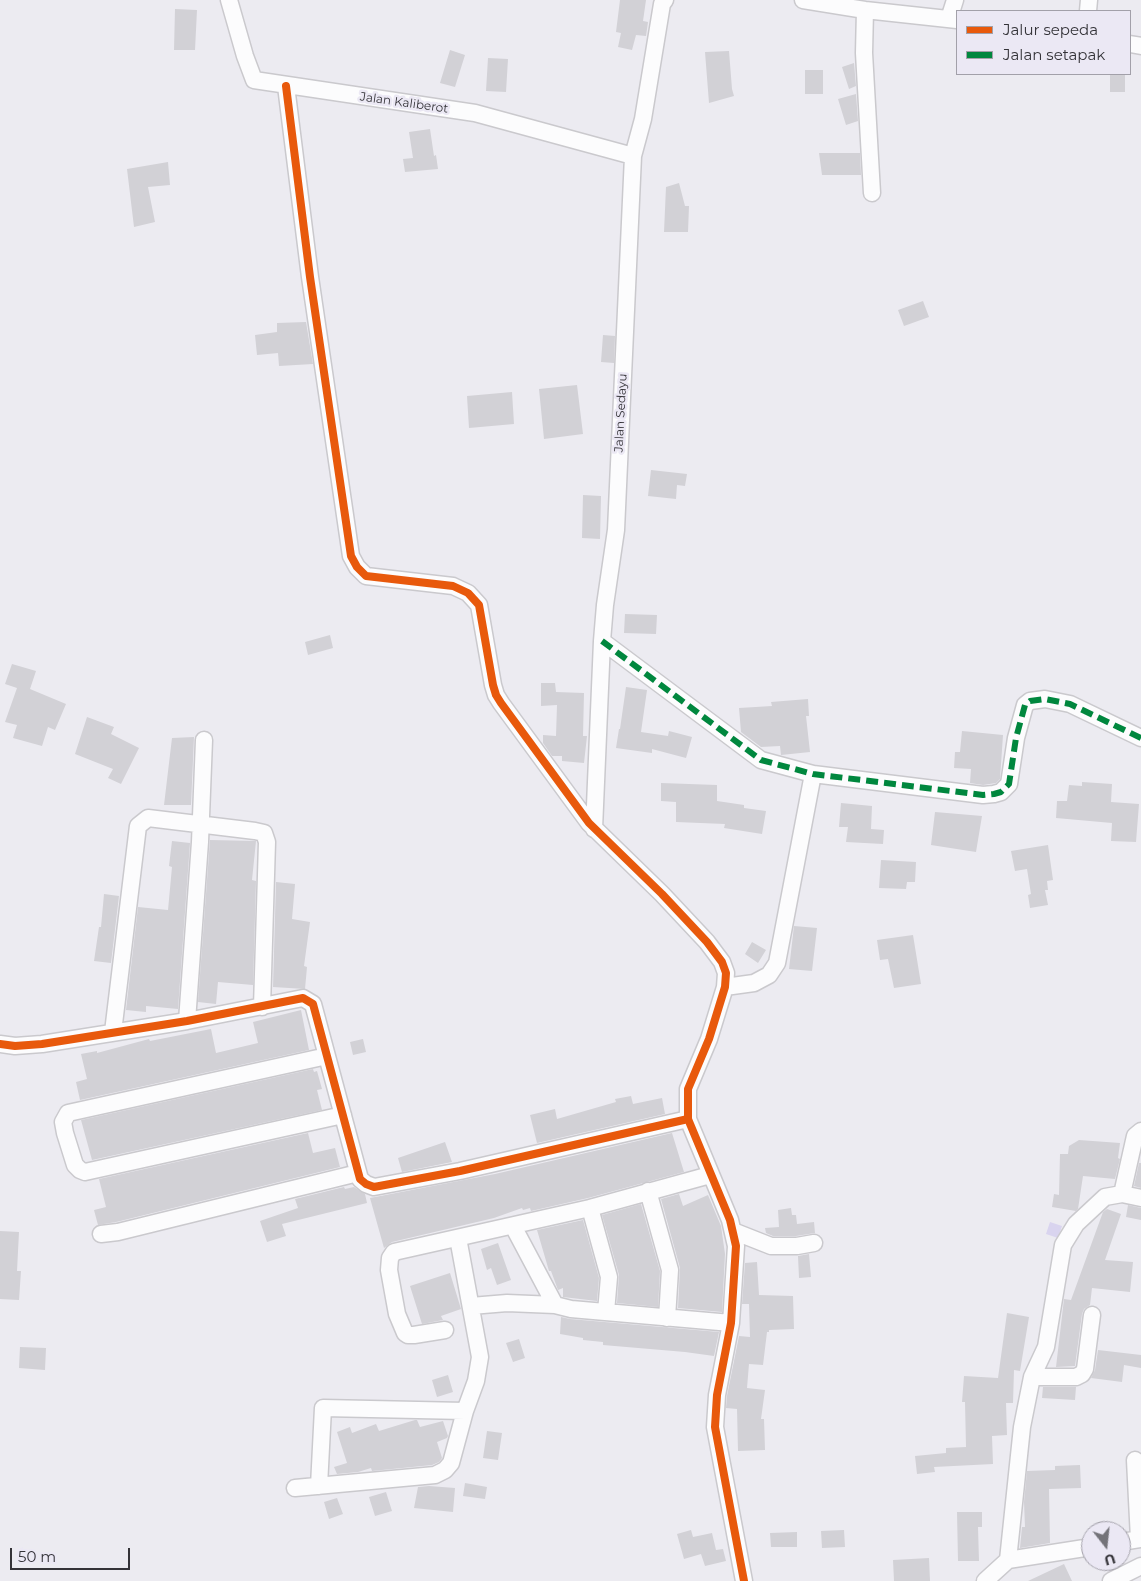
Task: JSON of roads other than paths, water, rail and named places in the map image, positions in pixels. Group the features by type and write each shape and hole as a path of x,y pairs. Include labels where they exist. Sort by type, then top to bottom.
{"street":[{"name":"Jalan Kaliberot","path":"229,0 254,80 476,112 633,156"},
{"name":"Jalan Sedayu","path":"594,829 602,641 605,605 616,530 633,156 643,119 662,4 666,0"},
{"path":"803,0 865,10 953,19 955,0"},
{"path":"865,10 864,54 872,193"},
{"path":"286,86 310,277 351,556 356,567 366,576 453,586 468,593 479,605 496,695 594,829 662,894 707,942 722,962 726,973 725,987 709,1039 688,1088 688,1118 733,1231 736,1246 731,1323 716,1395 715,1427 744,1581"},
{"path":"602,641 762,760 814,774 983,795 1001,792 1009,784 1016,738 1025,705 1030,701 1044,699 1070,704 1141,738"},
{"path":"186,1021 201,824 204,740"},
{"path":"725,987 754,983 769,975 777,964 814,774"},
{"path":"112,1032 138,826 148,818 255,830 264,833 267,842 262,1007"},
{"path":"0,1044 14,1046 42,1044 186,1021 303,998 309,1000 313,1004 360,1179 374,1187 460,1172 688,1118"},
{"path":"327,1056 68,1113 63,1122 65,1133 75,1165 80,1170 86,1172 343,1115"},
{"path":"1122,1194 1135,1136 1141,1132"},
{"path":"101,1234 118,1232 358,1173"},
{"path":"445,1330 414,1335 406,1334 397,1314 389,1263 396,1250 590,1208 710,1175"},
{"path":"648,1191 670,1270 667,1318"},
{"path":"1008,1560 1022,1427 1032,1377 1046,1347 1063,1245 1076,1224 1109,1196 1122,1194 1141,1198"},
{"path":"590,1208 609,1277 606,1312"},
{"path":"513,1226 554,1305"},
{"path":"733,1231 771,1246 797,1246 814,1243"},
{"path":"295,1488 435,1475 451,1463 465,1411 476,1381 480,1357 458,1238"},
{"path":"471,1306 507,1303 554,1305 571,1309 731,1323"},
{"path":"1032,1377 1076,1377 1082,1374 1092,1315"},
{"path":"319,1486 324,1408 465,1411"},
{"path":"1135,1460 1140,1539"},
{"path":"985,1581 1008,1560 1081,1549"},
{"path":"1111,1581 1141,1566"}]}
